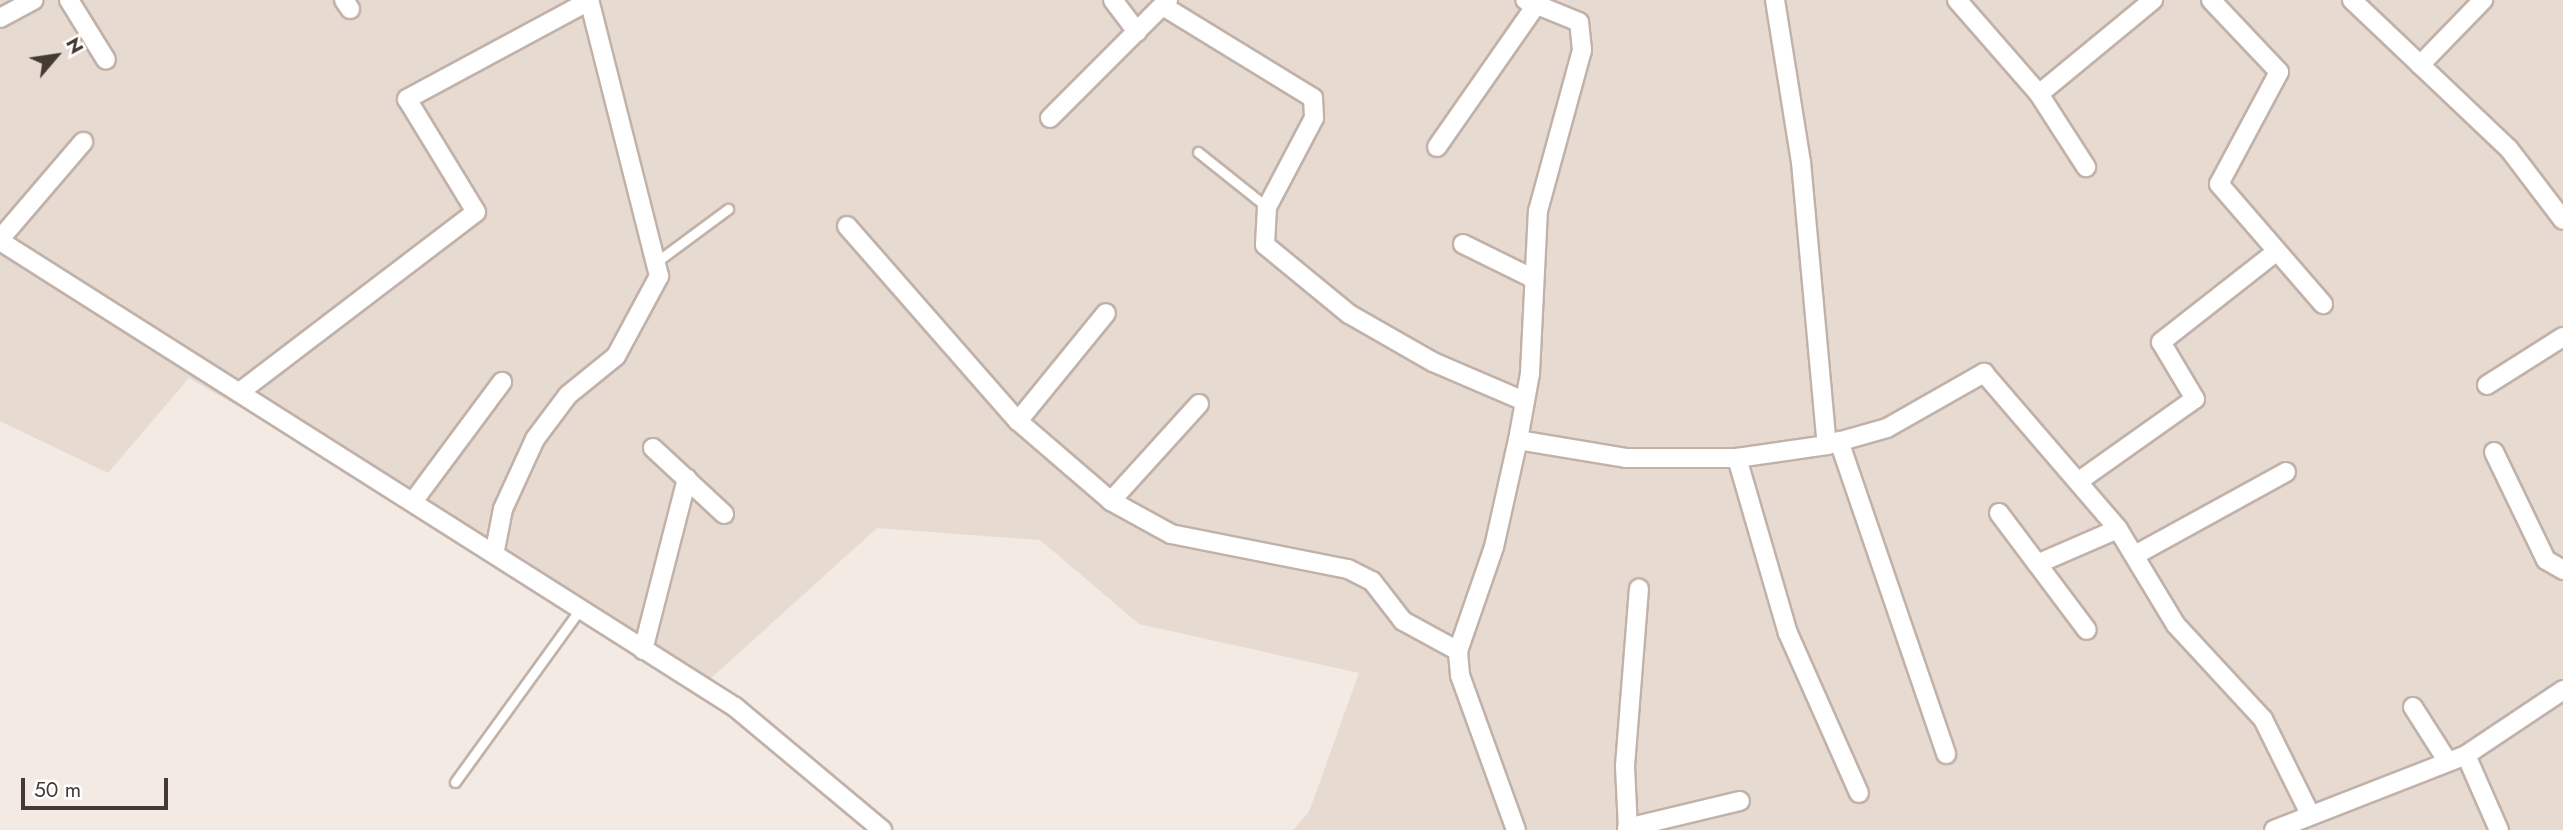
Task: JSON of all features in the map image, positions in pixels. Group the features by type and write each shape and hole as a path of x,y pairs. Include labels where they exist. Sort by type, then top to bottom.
{"street":[{"path":"0,18 34,0"},
{"path":"69,0 106,60"},
{"path":"1113,0 1137,32"},
{"path":"1775,0 1801,162 1833,443 1946,754"},
{"path":"1957,0 2039,94 2086,167"},
{"path":"2211,0 2279,72 2220,184 2323,304"},
{"path":"2352,0 2509,149 2563,220"},
{"path":"2420,65 2483,0"},
{"path":"241,391 476,212 407,99 589,1 659,260 653,293 616,356 568,395 535,439 503,509 495,550"},
{"path":"1050,118 1166,3 1313,98 1314,118 1267,207 1265,245 1293,274 1433,362 1524,401"},
{"path":"1437,146 1531,3 1571,15 1583,34 1544,184 1532,278 1524,401 1518,440 1494,547 1458,651 1460,676 1516,830"},
{"path":"2039,94 2144,3"},
{"path":"83,142 0,240 415,499 643,650 735,707 883,830"},
{"path":"848,226 1018,421 1111,501 1171,534 1348,569 1372,581 1403,621 1458,651"},
{"path":"1463,244 1532,278"},
{"path":"2079,481 2195,399 2161,342 2277,251"},
{"path":"1018,421 1106,313"},
{"path":"2487,385 2563,337"},
{"path":"1518,440 1626,458 1737,458 1833,443 1887,428 1984,373 2118,528 2137,554 2176,625 2263,719 2311,814"},
{"path":"415,499 502,382"},
{"path":"1111,501 1199,404"},
{"path":"653,448 724,514"},
{"path":"2494,452 2546,560 2563,570"},
{"path":"1737,458 1788,633 1859,793"},
{"path":"2137,554 2286,472"},
{"path":"643,650 687,479"},
{"path":"1998,513 2087,631"},
{"path":"2037,564 2118,528"},
{"path":"1639,589 1625,766 1628,829 1740,800"},
{"path":"2274,830 2466,755 2563,691"},
{"path":"2413,707 2448,762"},
{"path":"2466,755 2499,830"}],"lane":[{"path":"1198,152 1267,207"},
{"path":"659,260 728,209"},
{"path":"455,782 581,608"}],"shaded area":[{"path":"0,0 2563,0 2563,830 1293,830 1309,812 1359,673 1139,624 1040,540 877,528 710,679 189,378 108,473 0,421"}]}
